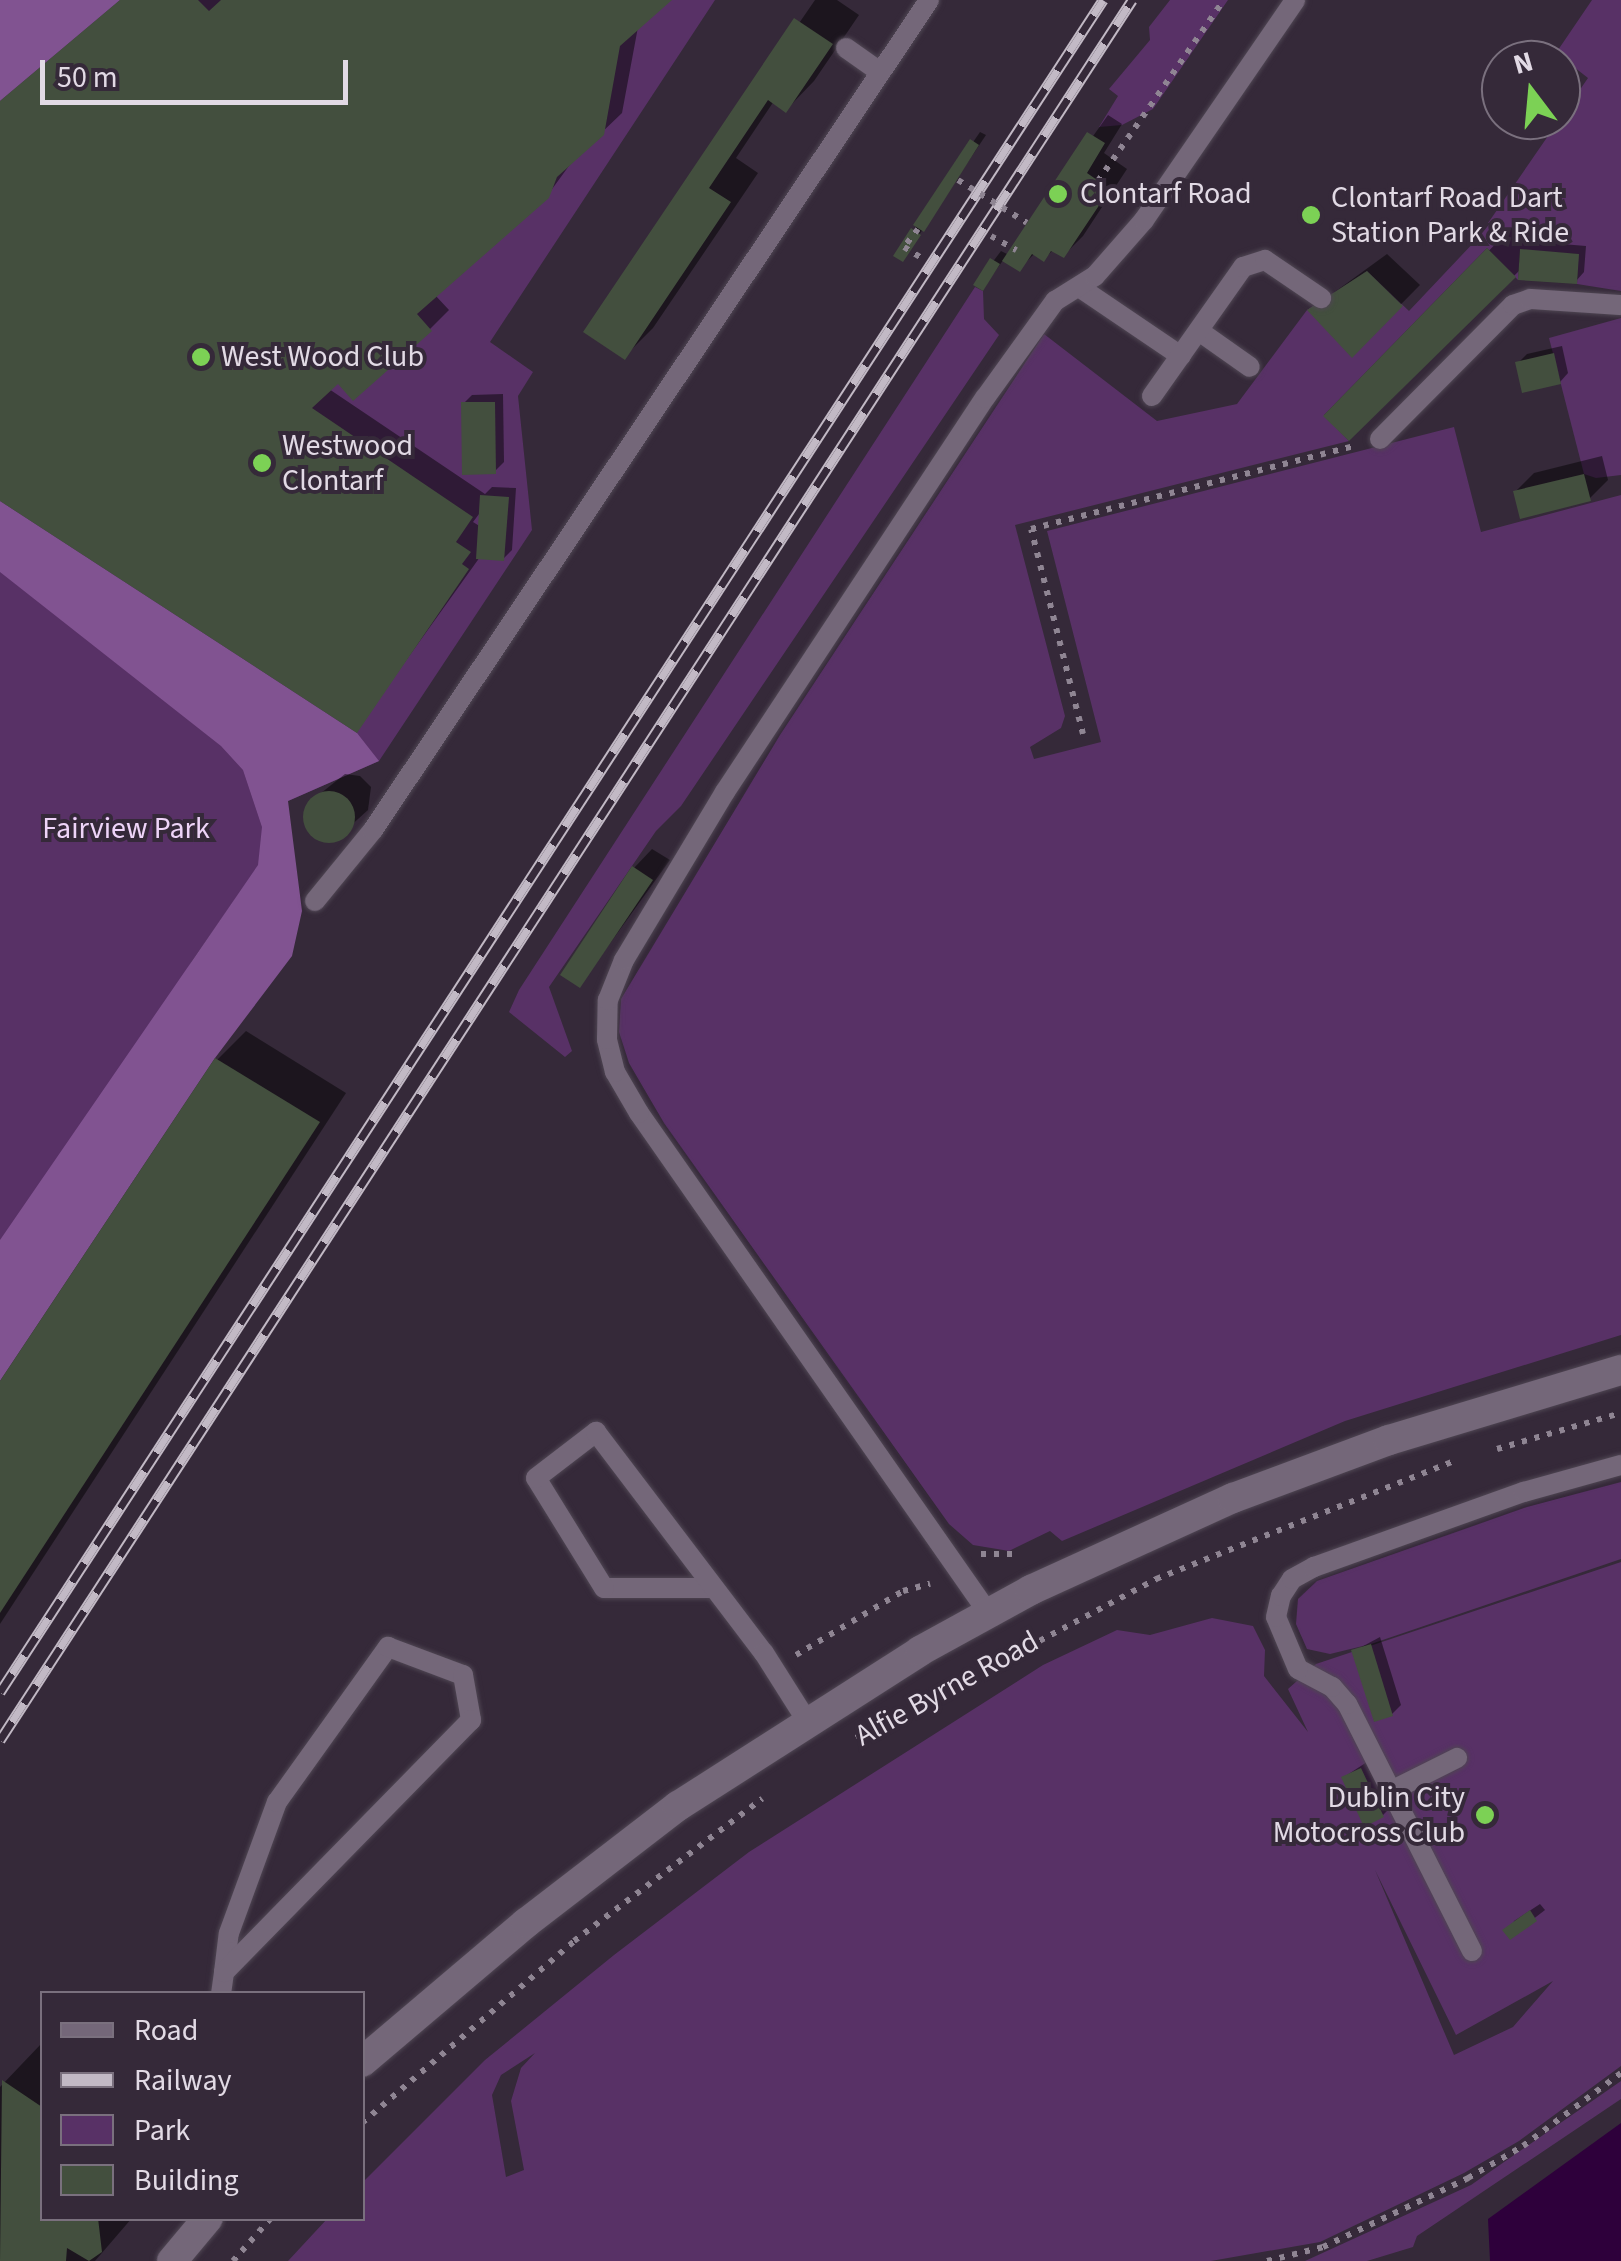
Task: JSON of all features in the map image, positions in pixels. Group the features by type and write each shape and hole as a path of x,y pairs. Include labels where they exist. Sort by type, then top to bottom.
{"main road":[{"name":"Alfie Byrne Road","path":"365,2060 632,1841 808,1721 988,1614 1232,1498 1389,1440 1621,1370"},
{"path":"172,2261 205,2221"}],"lane":[{"path":"315,901 373,830 928,0"},
{"path":"988,1614 639,1113 615,1072 606,1040 608,1000 624,960 725,792 984,398 1055,300 1079,286 1144,220 1296,0"},
{"path":"846,48 880,72"},
{"path":"1152,396 1254,261 1265,260 1320,298"},
{"path":"1079,286 1181,356"},
{"path":"1380,439 1513,305 1530,299 1621,306"},
{"path":"1199,330 1250,367"},
{"path":"714,1588 604,1588 536,1478 596,1432 714,1588 774,1668 808,1721"},
{"path":"1472,1951 1347,1704 1332,1686 1298,1669 1276,1617 1292,1579 1524,1492 1621,1465"},
{"path":"388,1647 464,1675 471,1720 223,1983 229,1933 276,1802 388,1647"},
{"path":"1391,1791 1457,1758"}],"path":[{"path":"1098,180 1224,0"},
{"path":"958,180 1027,223"},
{"path":"918,228 904,248 923,259"},
{"path":"991,236 1016,250"},
{"path":"1083,734 1031,529 1380,439"},
{"path":"1476,1454 1621,1413"},
{"name":"Alfie Byrne Road","path":"844,1745 1156,1580 1290,1521 1458,1460"},
{"path":"980,1556 984,1552 1008,1557 1032,1548"},
{"path":"774,1668 903,1590 929,1584"},
{"path":"365,2120 574,1941 776,1789"},
{"path":"1267,2261 1322,2247 1468,2178 1524,2146 1621,2073"},
{"path":"233,2261 267,2221"}],"green space":[{"name":"Westwood Clontarf","path":"0,0 715,0 490,342 533,372 518,396 532,530 379,761 288,801 261,846 259,865 192,961 0,1284"},
{"path":"1170,0 1228,0 1153,109 1122,125 1099,127 1118,96 1109,89 1150,40 1149,27"},
{"path":"1592,0 1621,0 1621,291 1577,284 1578,254 1520,250 1518,280 1487,248 1324,415 1349,441 1015,525 1065,716 1061,728 1030,747 1034,759 1101,742 1047,531 1454,427 1481,532 1621,495 1621,1335 1345,1421 1062,1541 1050,1531 1009,1551 973,1545 949,1524 664,1123 629,1063 619,1032 621,999 780,735 1044,334 1157,421 1237,404 1307,310 1367,271 1409,311 1477,239 1545,140 1581,140 1581,88 1588,78 1581,73 1581,40 1565,40"},
{"path":"975,287 983,291 984,319 999,335 681,806 656,831 549,987 572,1051 565,1057 509,1012 519,990"},
{"path":"1621,318 1621,475 1596,478 1584,474 1549,338"},
{"path":"1621,1482 1621,1559 1371,1644 1330,1654 1307,1649 1296,1624 1298,1599 1317,1581 1527,1507"},
{"path":"1621,1562 1621,2066 1519,2141 1464,2173 1320,2242 1211,2261 288,2261 325,2221 365,2221 365,2180 485,2060 614,1955 749,1852 1043,1665 1117,1630 1150,1635 1212,1618 1253,1626 1265,1650 1264,1676 1308,1732 1288,1689 1316,1664","holes":["1375,1870 1456,2035 1553,1981 1513,2027 1454,2055","535,2053 521,2068 511,2101 524,2170 506,2177 492,2095 501,2075"]},
{"path":"1621,2081 1621,2099 1417,2236 1413,2247 1367,2261 1305,2261 1471,2185"}],"shaded area":[{"path":"0,0 120,0 0,101"},
{"path":"0,501 357,733 379,761 288,801 302,911 292,956 215,1058 0,1381 0,1240 258,865 262,827 243,770 221,746 0,572"},
{"path":"1621,2123 1621,2261 1490,2261 1488,2219"}],"building":[{"name":"Westwood Clontarf","path":"120,0 198,0 209,11 221,0 672,0 620,46 604,135 557,177 549,198 417,314 432,331 353,401 338,384 312,408 473,517 456,542 471,552 462,564 469,569 357,733 0,501 0,101"},
{"path":"794,18 833,44 786,113 768,100 709,188 731,202 625,360 583,332"},
{"path":"1087,132 1105,143 1087,173 1110,189 1064,258 1051,251 1044,262 1032,254 1020,272 1002,261"},
{"path":"970,139 979,145 924,232 913,225"},
{"path":"911,228 921,235 903,262 893,256"},
{"path":"1487,248 1516,277 1349,441 1323,416"},
{"path":"1520,249 1579,254 1577,284 1518,280"},
{"path":"990,258 1000,264 983,291 973,285"},
{"path":"1367,271 1403,306 1352,358 1307,310"},
{"path":"1554,353 1561,384 1522,393 1515,362"},
{"path":"461,402 495,402 496,474 462,475"},
{"path":"1584,474 1591,501 1520,519 1513,491"},
{"path":"480,495 509,497 504,561 476,559"},
{"path":"329,791 347,799 355,817 347,835 329,843 311,835 303,817 311,799"},
{"path":"632,866 653,880 580,988 560,975"},
{"path":"215,1058 320,1122 0,1613 0,1381"},
{"path":"1371,1644 1393,1716 1374,1722 1351,1650"},
{"path":"1361,1768 1384,1817 1364,1827 1341,1777"},
{"path":"1530,1910 1537,1921 1510,1940 1502,1930"},
{"path":"2,2080 40,2106 40,2221 98,2221 102,2252 89,2261 67,2248 66,2261 0,2261"}],"railway":[{"path":"0,1692 1103,0"},
{"path":"0,1740 1132,0"}],"place":[{"name":"Clontarf Road","path":"1058,194"},
{"name":"Clontarf Road Dart Station Park & Ride","path":"1311,215"},
{"name":"West Wood Club","path":"201,357"},
{"name":"Westwood Clontarf","path":"262,463"},
{"name":"Dublin City Motocross Club","path":"1485,1815"}],"park label":[{"name":"Fairview Park","path":"126,829"}]}
